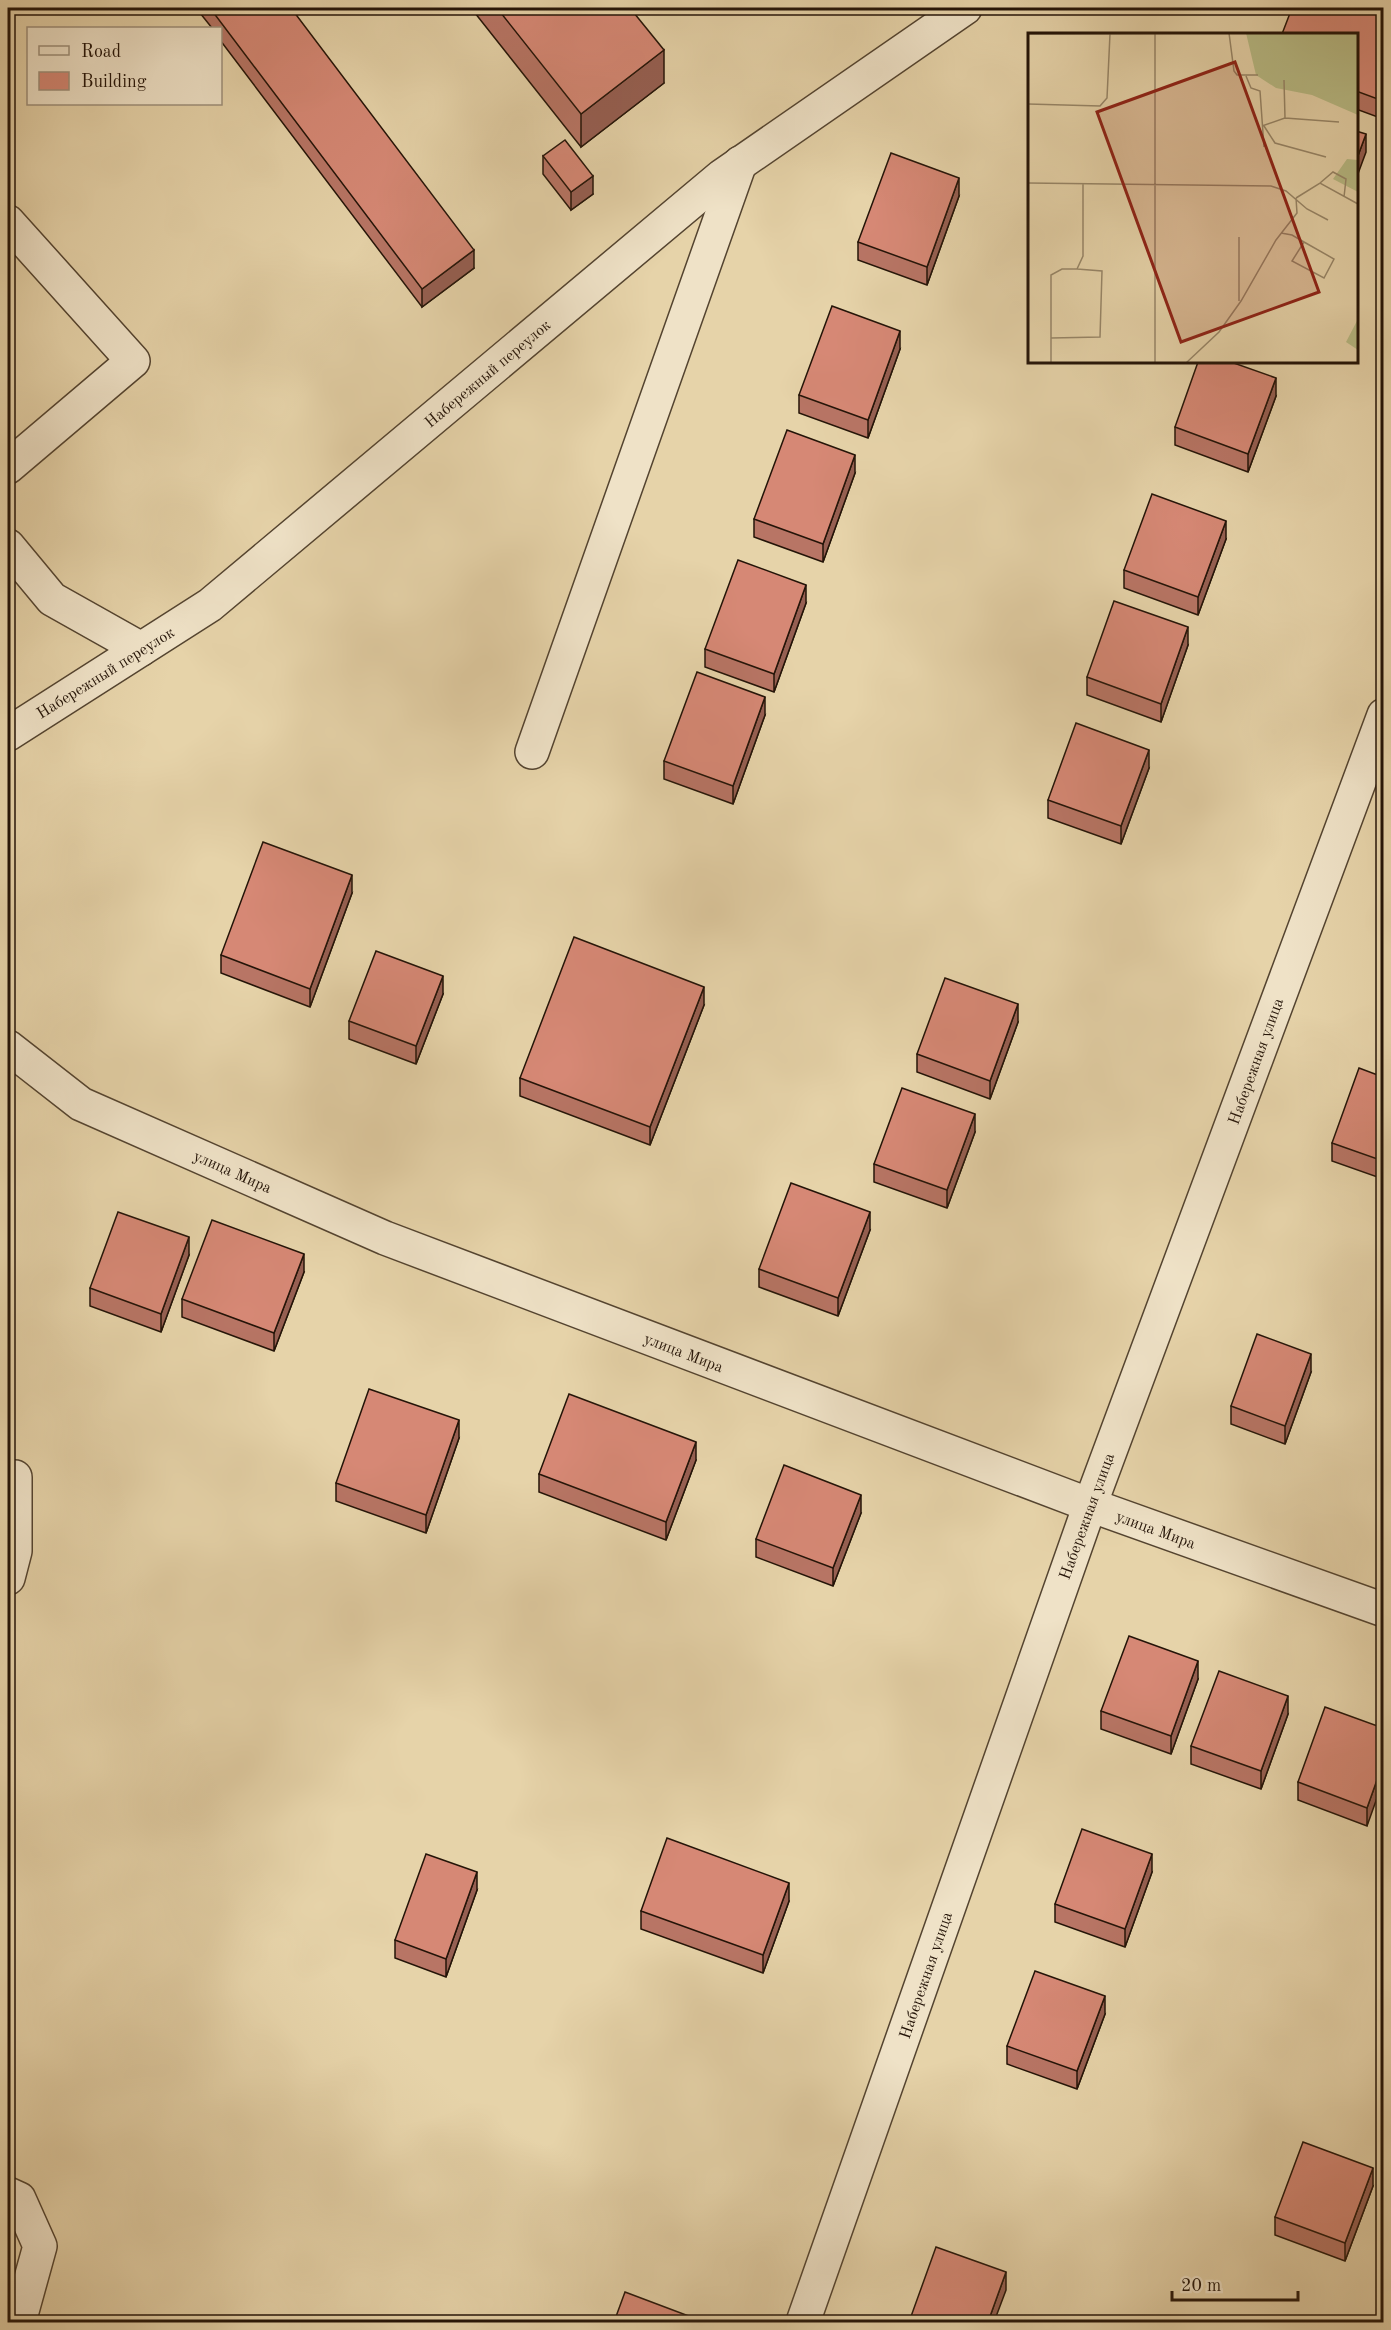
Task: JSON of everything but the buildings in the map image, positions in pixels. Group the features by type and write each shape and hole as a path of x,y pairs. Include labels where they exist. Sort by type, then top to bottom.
{"street":[{"name":"Набережный переулок","path":"8,734 210,605 740,163 965,8"},
{"path":"532,752 740,163"},
{"path":"8,222 133,361 8,466"},
{"path":"8,546 52,599 141,649"},
{"name":"Набережная улица","path":"803,2322 1090,1505 1383,715"},
{"name":"улица Мира","path":"8,1047 81,1104 385,1238 1090,1505 1383,1610"},
{"path":"8,1578 15,1551 15,1477"},
{"path":"8,2194 19,2199 40,2246 19,2322"}]}
